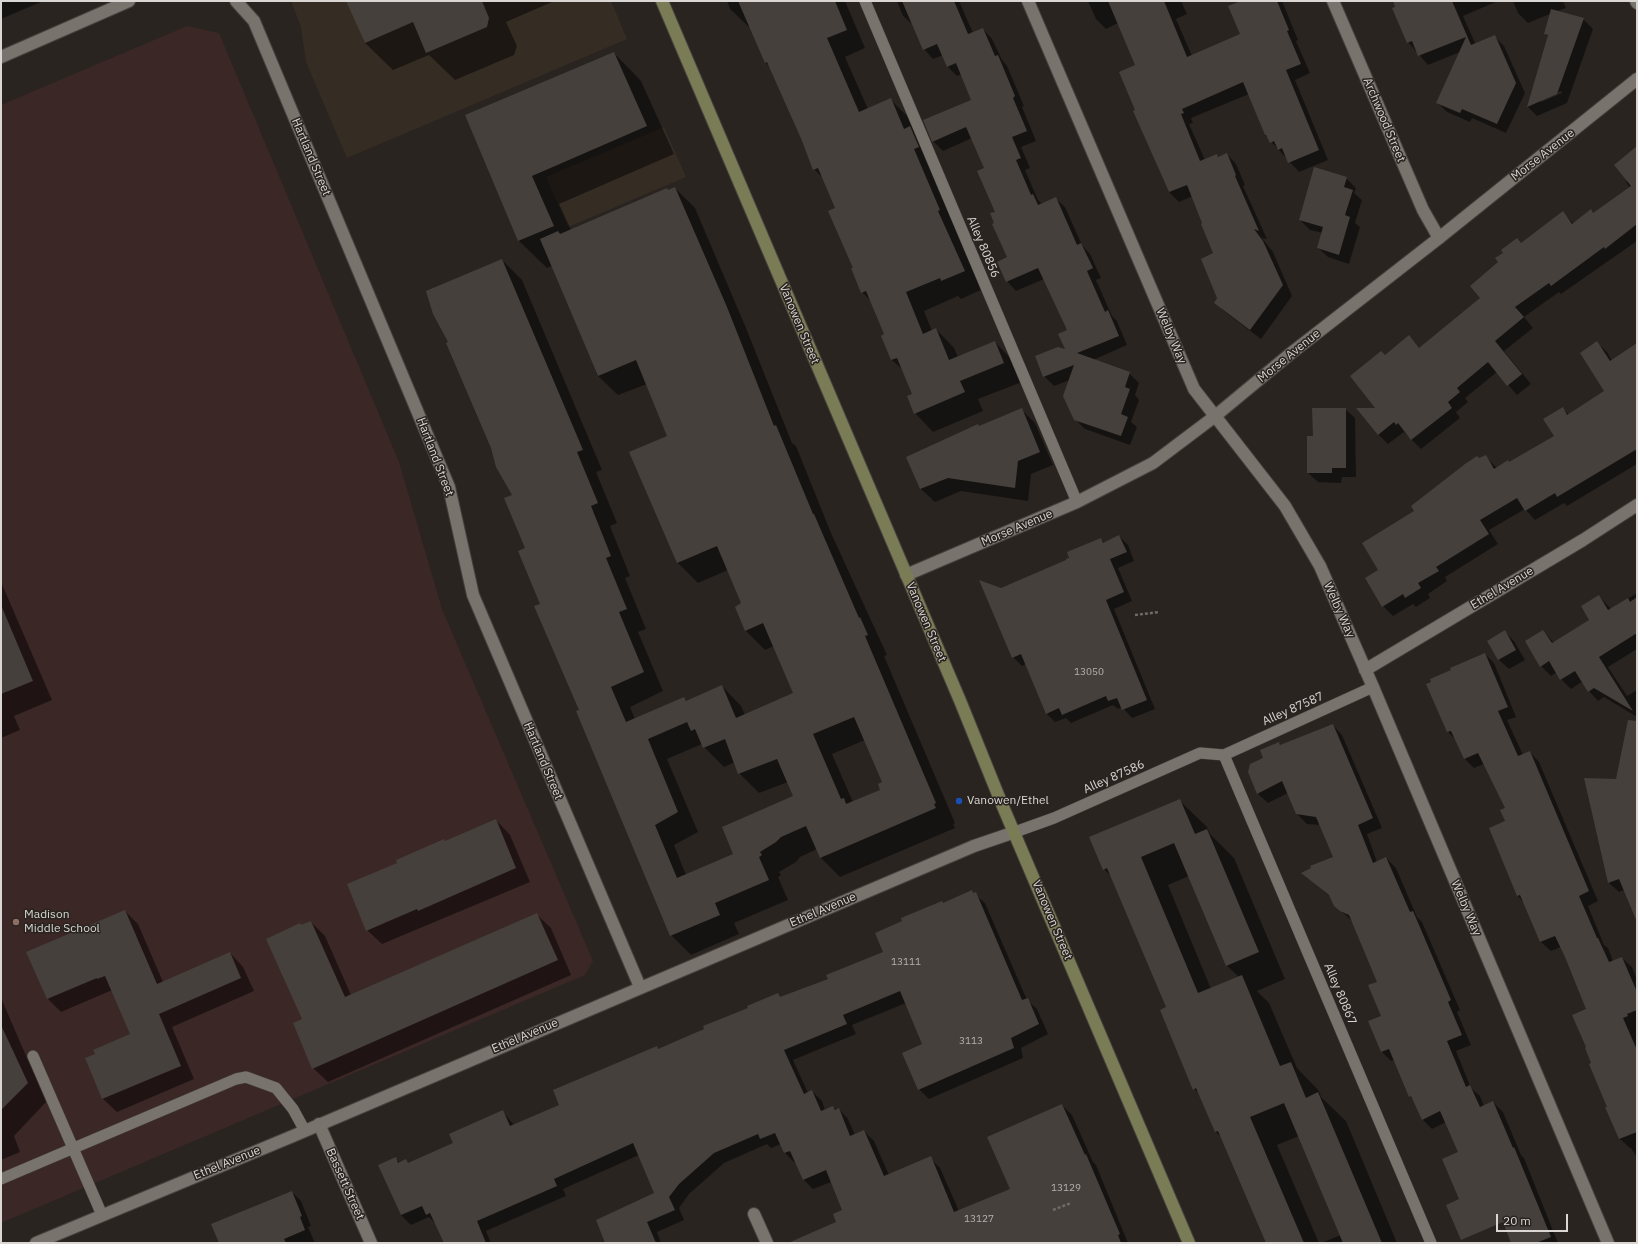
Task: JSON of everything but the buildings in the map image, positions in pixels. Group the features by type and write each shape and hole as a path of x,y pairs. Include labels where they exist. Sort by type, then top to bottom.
{"main road":[{"name":"Vanowen Street","path":"662,1 1188,1243"}],"street":[{"path":"1,57 129,1"},
{"name":"Hartland Street","path":"236,1 254,21 449,487 473,595 640,988"},
{"name":"Welby Way","path":"1028,1 1194,389 1214,417 1285,506 1320,566 1373,687 1608,1243"},
{"name":"Archwood Street","path":"1333,1 1423,210 1439,238"},
{"name":"Morse Avenue","path":"906,575 1077,502 1153,464 1637,79"},
{"name":"Ethel Avenue","path":"1365,670 1583,540 1637,505"},
{"name":"Ethel Avenue","path":"36,1243 304,1131 974,846 1015,832"},
{"name":"Bassett Street","path":"319,1124 371,1243"},
{"path":"754,1214 767,1243"}],"lane":[{"name":"Alley 80856","path":"865,1 1077,502"},
{"name":"Alley 87587","path":"1224,755 1373,687"},
{"name":"Alley 87586","path":"1015,832 1054,818 1200,753 1224,755"},
{"name":"Alley 80867","path":"1224,755 1431,1243"},
{"path":"33,1056 102,1215"},
{"path":"1,1179 236,1079 246,1077 276,1088 293,1109 304,1131"}],"path":[{"path":"1135,615 1159,612"},
{"path":"1053,1210 1071,1203"}],"shaded area":[{"path":"291,1 611,1 627,39 347,158 306,62 301,27"},
{"path":"187,26 219,33 399,462 442,609 593,961 585,975 1,1223 1,105"},
{"path":"664,127 686,177 568,227 546,177"}],"place":[{"name":"Vanowen/Ethel","path":"959,801"},
{"name":"Madison Middle School","path":"16,922"}]}
